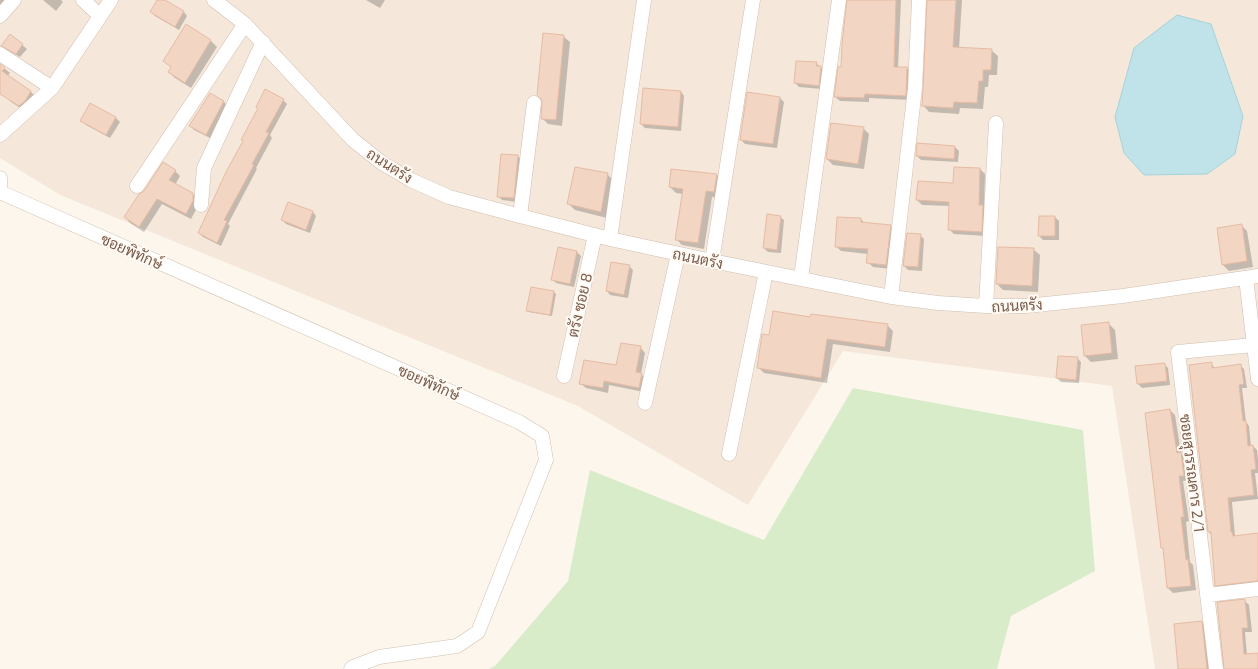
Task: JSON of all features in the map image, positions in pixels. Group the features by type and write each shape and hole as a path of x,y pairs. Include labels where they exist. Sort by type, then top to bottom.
{"street":[{"path":"0,16 14,0"},
{"path":"83,0 100,16"},
{"path":"0,135 52,88 111,0"},
{"name":"ถนนตรัง","path":"214,0 245,24 353,140 382,163 410,180 449,197 520,216 712,262 801,278 891,297 938,303 986,306 1026,306 1123,296 1252,277"},
{"path":"610,238 644,0"},
{"path":"712,262 752,0"},
{"path":"801,278 839,0"},
{"path":"891,297 916,88 919,0"},
{"path":"137,186 245,24"},
{"path":"201,204 204,168 263,42"},
{"path":"0,54 52,88"},
{"path":"520,216 534,103"},
{"path":"986,306 996,123"},
{"path":"0,178 0,188"},
{"name":"ซอยพิทักษ์","path":"0,192 511,419 542,436 546,460 478,632 457,646 379,658 354,666 351,669"},
{"name":"ตรัง ซอย 8","path":"564,376 595,235"},
{"path":"645,403 678,254"},
{"path":"729,454 766,272"},
{"path":"1252,277 1254,345 1258,379"},
{"name":"ซอยสุวรรณคาร 2/1","path":"1216,669 1178,352 1254,345"},
{"path":"1208,595 1258,589"}],"shaded area":[{"path":"0,0 1258,0 1258,669 1155,669 1112,386 843,351 748,505 578,406 60,195 0,158"}],"green space":[{"path":"853,388 1083,430 1095,571 1011,616 997,669 489,669 496,665 568,581 590,470 764,540"}],"water":[{"path":"1177,15 1211,24 1243,116 1235,154 1207,174 1144,175 1124,153 1115,117 1134,48"}],"building":[{"path":"157,0 165,0 184,11 175,27 150,12"},
{"path":"847,0 896,0 894,67 907,67 906,96 865,94 864,98 834,97 838,67 841,67"},
{"path":"927,0 956,0 953,47 992,49 991,70 983,70 983,81 979,81 977,103 954,102 953,108 922,106"},
{"path":"186,24 211,40 185,83 168,72 171,67 163,61"},
{"path":"543,33 564,35 556,120 541,119 542,100 537,95"},
{"path":"10,34 23,44 16,54 1,46"},
{"path":"796,61 817,62 816,66 821,66 819,86 794,83"},
{"path":"0,64 5,68 2,71 31,91 25,101 19,106 0,94"},
{"path":"643,88 681,91 678,127 640,124"},
{"path":"265,89 284,99 266,132 269,133 252,164 254,165 224,220 227,221 217,243 198,233 226,172 243,141 241,140 258,108 256,107"},
{"path":"747,92 780,97 773,144 740,140"},
{"path":"210,93 224,101 206,135 189,126"},
{"path":"90,103 116,117 106,135 80,121"},
{"path":"831,123 864,127 858,164 826,159"},
{"path":"917,143 955,146 954,159 916,156"},
{"path":"501,154 518,155 514,198 497,197"},
{"path":"163,162 176,170 169,180 193,193 193,201 186,214 157,199 139,227 124,217 139,194 144,191"},
{"path":"575,167 608,173 601,212 567,204"},
{"path":"954,167 980,168 979,205 983,205 982,232 948,230 949,202 916,200 918,181 953,183"},
{"path":"671,169 717,174 714,192 706,191 698,243 675,240 683,189 669,187"},
{"path":"288,202 313,211 306,230 281,220"},
{"path":"767,214 781,216 777,250 763,248"},
{"path":"1039,216 1055,216 1055,236 1038,236"},
{"path":"837,217 861,218 861,222 891,225 886,265 866,263 868,249 835,247"},
{"path":"1242,224 1247,261 1222,265 1217,228"},
{"path":"907,233 921,234 918,267 903,266"},
{"path":"558,247 577,251 570,284 551,280"},
{"path":"998,247 1034,248 1032,286 996,284"},
{"path":"611,262 630,265 624,295 606,291"},
{"path":"531,287 554,291 550,315 526,311"},
{"path":"773,311 810,317 811,314 888,324 885,347 827,339 821,378 757,368 762,334 769,335"},
{"path":"1109,322 1112,353 1084,356 1081,325"},
{"path":"621,343 641,346 636,372 642,373 639,388 604,381 603,388 579,384 584,360 616,365"},
{"path":"1058,356 1078,357 1076,380 1056,378"},
{"path":"1212,362 1212,368 1241,364 1244,384 1239,385 1243,421 1246,421 1248,446 1253,445 1256,469 1251,470 1254,495 1228,498 1231,532 1233,536 1258,533 1258,581 1215,586 1211,532 1208,532 1189,365"},
{"path":"1165,363 1167,381 1137,384 1135,366"},
{"path":"1170,409 1177,453 1181,452 1184,476 1179,476 1184,517 1181,517 1186,560 1188,559 1191,586 1167,588 1145,413"},
{"path":"1245,599 1248,628 1242,628 1244,654 1258,653 1258,669 1224,669 1217,602"},
{"path":"1202,621 1207,669 1178,669 1174,624"}]}
